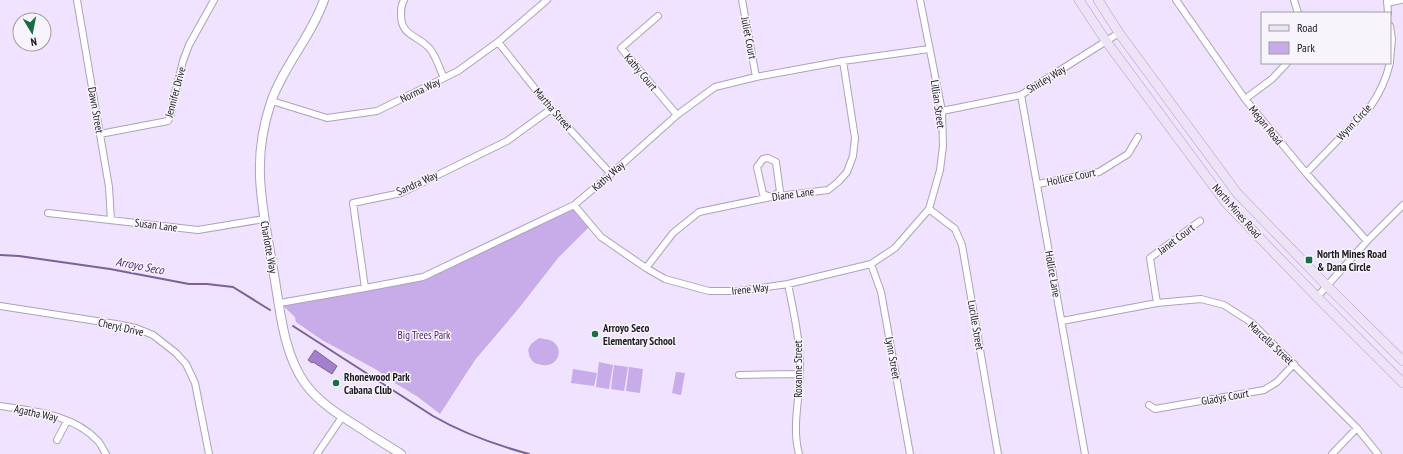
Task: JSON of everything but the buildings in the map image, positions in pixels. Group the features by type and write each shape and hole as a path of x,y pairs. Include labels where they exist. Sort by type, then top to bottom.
{"main road":[{"name":"North Mines Road","path":"1080,0 1106,41 1226,203 1316,297 1403,383"},
{"name":"North Mines Road","path":"1098,0 1119,33 1237,193 1327,286 1403,361"}],"street":[{"name":"Dawn Street","path":"77,0 109,187 111,220"},
{"name":"Jennifer Drive","path":"100,134 168,121 172,114 174,97 183,61 189,45 214,0"},
{"name":"Charlotte Way","path":"324,0 314,25 289,65 272,101 265,124 260,160 261,194 264,218 287,344 304,382 321,402 400,454"},
{"path":"404,0 401,6 401,21 405,30 411,36 421,41 431,49 444,78"},
{"name":"Norma Way","path":"272,101 327,118 377,111 458,71 498,42 547,0"},
{"name":"Juliet Court","path":"742,0 756,77"},
{"name":"Lillian Street","path":"920,0 942,111 943,146 940,170 929,208"},
{"name":"Megan Road","path":"1176,0 1245,99 1306,173 1367,241"},
{"path":"1294,0 1298,12"},
{"path":"1388,12 1387,1 1401,0"},
{"name":"Kathy Court","path":"658,16 621,48 677,115"},
{"name":"Wynn Circle","path":"1391,32 1391,50"},
{"name":"Shirley Way","path":"942,111 1021,95 1119,33"},
{"name":"Martha Street","path":"498,42 551,109 611,174"},
{"name":"Kathy Way","path":"280,307 423,277 574,205 677,115 715,87 756,77 843,61 929,49"},
{"name":"Diane Lane","path":"646,268 673,233 699,212 771,197 828,190 838,182 847,172 853,156 855,138 843,61"},
{"path":"1245,99 1272,78 1286,64"},
{"name":"Wynn Circle","path":"1306,173 1370,107 1379,95 1387,76 1390,64"},
{"name":"Hollice Lane","path":"1021,95 1085,454"},
{"name":"Sandra Way","path":"365,288 353,203 402,192 507,141 551,109"},
{"name":"Hollice Court","path":"1038,184 1099,172 1128,154 1138,137"},
{"path":"768,158 776,162 780,192 771,197 763,194 757,167 763,159 768,158"},
{"name":"Irene Way","path":"574,205 601,237 646,268 665,279 709,291 739,291 788,284 871,264 895,248 929,208"},
{"path":"1316,297 1367,241 1403,205"},
{"name":"Lucille Street","path":"929,208 955,229 962,245 998,454"},
{"name":"Susan Lane","path":"48,213 198,230 264,218"},
{"name":"Janet Court","path":"1157,303 1150,258 1200,221"},
{"name":"Lynn Street","path":"871,264 881,292 910,454"},
{"name":"Roxanne Street","path":"788,284 799,340 800,374 795,432 798,454"},
{"name":"Marcella Street","path":"1062,321 1157,303 1201,298 1224,305 1252,323 1357,428 1378,454"},
{"name":"Cheryl Drive","path":"0,306 116,324 136,328 153,335 176,353 186,364 195,383 209,454"},
{"name":"Gladys Court","path":"1149,405 1155,409 1264,390 1278,382 1294,364"},
{"path":"740,375 800,374"},
{"name":"Agatha Way","path":"0,406 45,413 81,427 98,441 106,454"},
{"path":"317,454 342,417"},
{"path":"57,440 67,421"},
{"path":"1332,454 1357,428"}],"green space":[{"name":"Big Trees Park","path":"574,205 591,225 558,258 519,308 475,360 440,414 418,397 390,380 377,370 322,340 296,322 295,317 280,303 423,277"},
{"path":"539,338 552,341 558,348 558,357 548,365 540,365 530,358 528,350 531,344"},
{"path":"599,362 613,365 609,389 596,387"},
{"path":"614,365 628,367 624,391 611,389"},
{"path":"629,367 643,369 640,393 626,391"},
{"path":"573,369 597,373 594,386 571,383"},
{"path":"676,372 685,373 681,395 672,393"}],"shaded area":[{"path":"315,350 337,366 332,374 308,360"}],"waterway":[{"name":"Arroyo Seco","path":"0,255 19,256 110,269 189,284 207,284 233,287 270,310"},
{"name":"Arroyo Seco","path":"293,326 433,416 480,438 529,454"}],"place":[{"name":"North Mines Road & Dana Circle","path":"1309,260"},
{"name":"Arroyo Seco Elementary School","path":"595,334"},
{"name":"Rhonewood Park Cabana Club","path":"336,383"}]}
